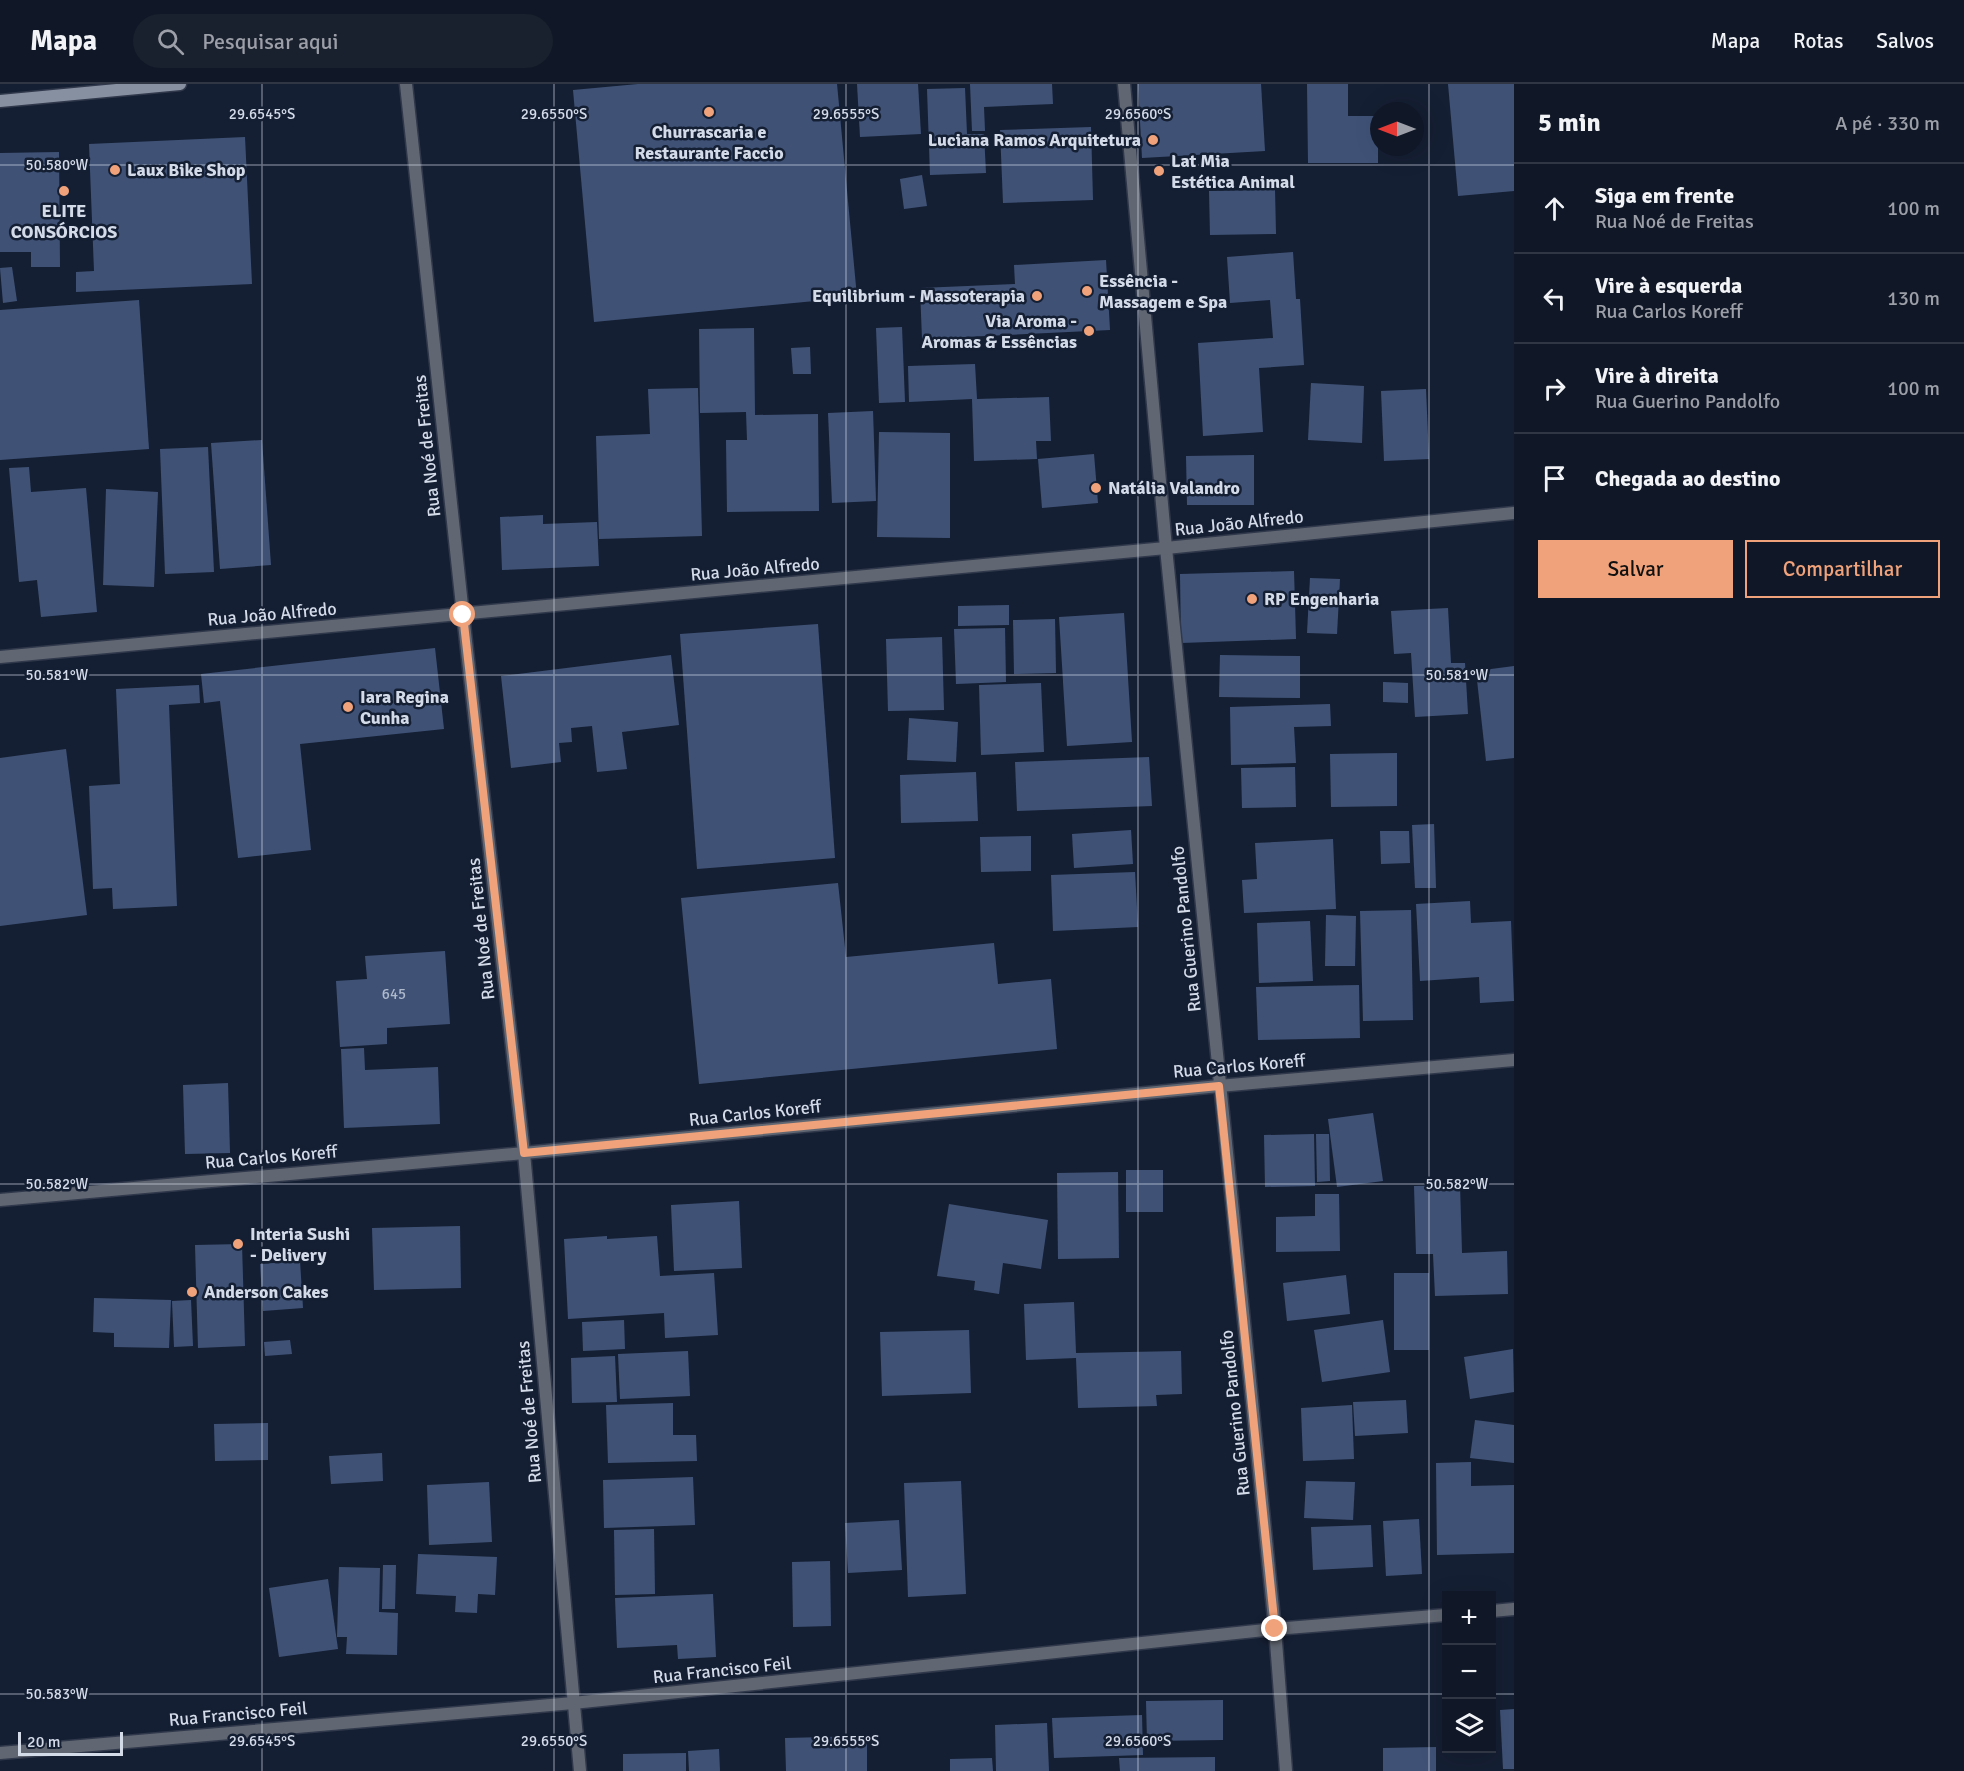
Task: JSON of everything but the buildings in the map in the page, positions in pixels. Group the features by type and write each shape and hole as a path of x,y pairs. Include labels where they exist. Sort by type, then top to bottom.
{"main road":[{"path":"0,101 180,84"}],"street":[{"name":"Rua Noé de Freitas","path":"406,84 524,1153 580,1771"},
{"name":"Rua Guerino Pandolfo","path":"1124,84 1166,548 1275,1629 1286,1771"},
{"name":"Rua João Alfredo","path":"0,657 463,615 1514,513"},
{"name":"Rua Carlos Koreff","path":"0,1200 1514,1060"},
{"path":"1496,1611 1514,1609"},
{"name":"Rua Francisco Feil","path":"0,1753 573,1703 1275,1629 1442,1614"}],"place":[{"name":"Churrascaria e Restaurante Faccio","path":"709,112"},
{"name":"Luciana Ramos Arquitetura","path":"1153,140"},
{"name":"Laux Bike Shop","path":"115,170"},
{"name":"Lat Mia Estética Animal","path":"1159,171"},
{"name":"ELITE CONSÓRCIOS","path":"64,191"},
{"name":"Essência - Massagem e Spa","path":"1087,291"},
{"name":"Equilibrium - Massoterapia","path":"1037,296"},
{"name":"Via Aroma - Aromas & Essências","path":"1089,331"},
{"name":"Natália Valandro","path":"1096,488"},
{"name":"RP Engenharia","path":"1252,599"},
{"name":"Iara Regina Cunha","path":"348,707"},
{"name":"Interia Sushi - Delivery","path":"238,1244"},
{"name":"Anderson Cakes","path":"192,1292"}],"route":[{"path":"463,615 524,1153 1219,1086 1275,1629"}]}
